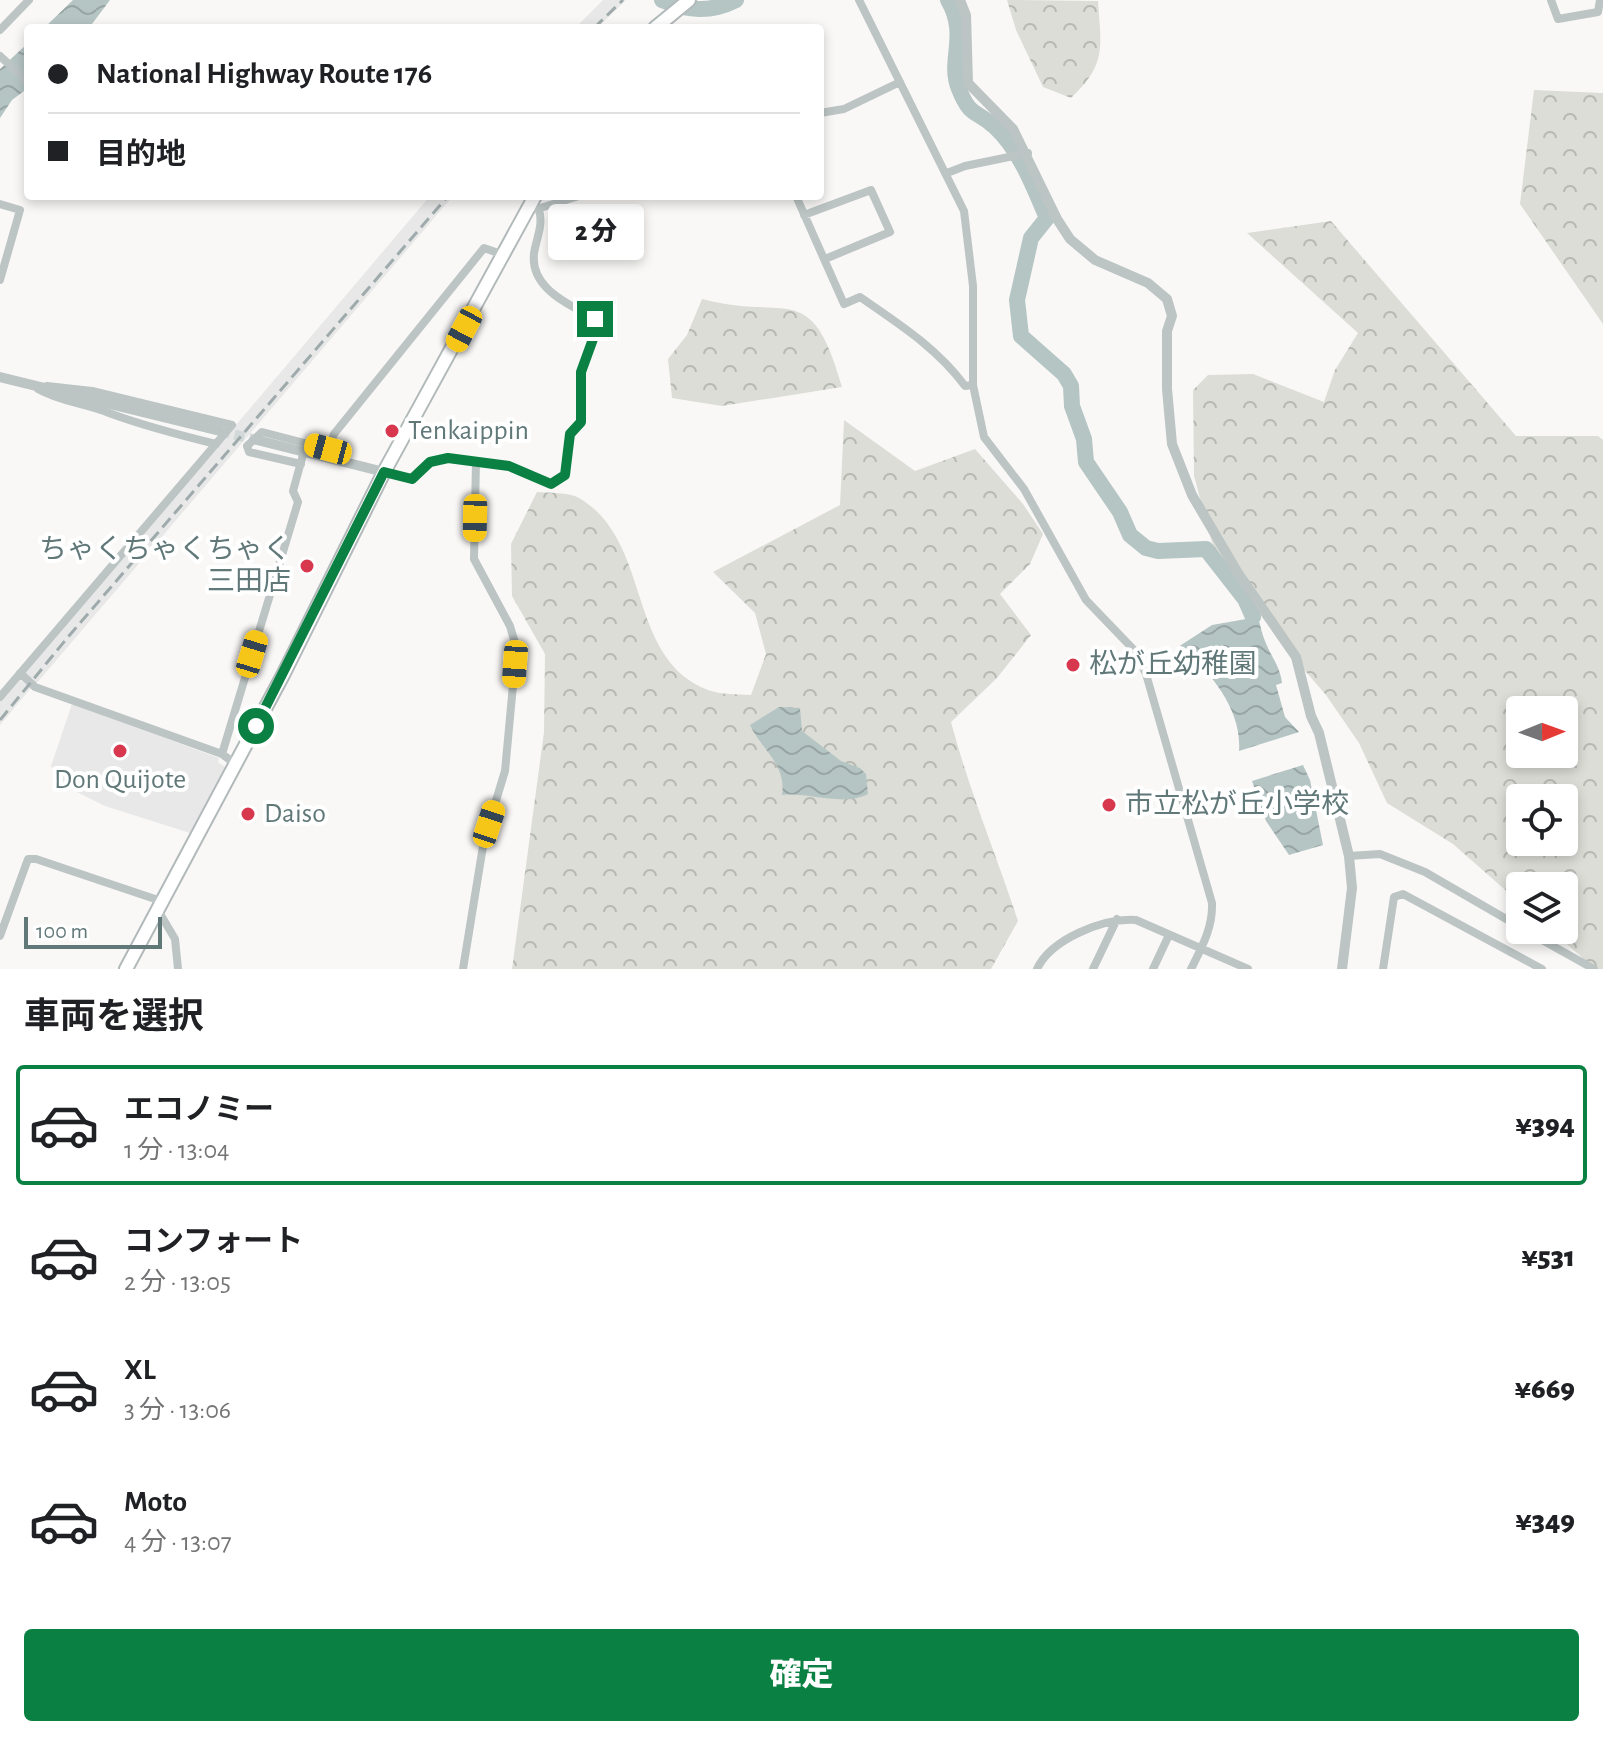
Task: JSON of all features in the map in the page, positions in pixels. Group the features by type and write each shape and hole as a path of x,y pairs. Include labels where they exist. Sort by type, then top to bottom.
{"highway":[{"path":"660,24 683,5"},
{"path":"126,969 162,907 234,763 303,637 384,472 534,204"}],"street":[{"path":"0,30 29,0"},
{"path":"859,0 964,211 970,235 973,385 984,437 1024,489 1086,600 1135,651 1146,674 1212,903 1213,917 1191,969"},
{"path":"960,0 966,15 968,83 1013,129 1070,239 1095,260 1148,283 1167,299 1172,316 1167,331 1167,389 1172,444 1192,495 1238,573 1296,657 1349,856 1352,888 1342,969"},
{"path":"1551,0 1558,19 1598,12 1600,0"},
{"path":"0,56 24,78"},
{"path":"824,112 844,109 900,82"},
{"path":"947,173 1025,154"},
{"path":"804,215 871,190 881,210 890,232 825,259"},
{"path":"301,464 249,452 247,446 262,432 412,479 439,458 509,466 551,484 565,475 570,434 581,422 581,372 597,328 595,319 564,302 535,274 531,263 542,222 534,204 556,200"},
{"path":"798,200 844,304 860,297 920,338 948,363 965,386 973,385"},
{"path":"0,204 20,210 0,280"},
{"path":"327,452 334,434 484,248 504,255"},
{"path":"0,377 220,431"},
{"path":"0,697 232,425 92,391 60,385 34,386"},
{"path":"34,386 64,402 216,444"},
{"path":"257,440 304,451 327,452"},
{"path":"222,754 298,502 293,491 304,451"},
{"path":"463,969 484,840 505,771 515,664 515,643 510,626 474,559 476,461"},
{"path":"20,673 35,687 222,754 234,763"},
{"path":"1349,856 1380,854 1413,867 1506,920"},
{"path":"0,936 28,859 36,859 162,907 175,939 178,969"},
{"path":"1383,969 1394,897 1403,894 1542,969"},
{"path":"1037,969 1052,947 1118,919 1136,920 1248,969"},
{"path":"1093,969 1118,919"},
{"path":"1153,969 1169,935"},
{"path":"1549,944 1594,969"}],"shaded area":[{"path":"603,0 626,0 601,24 579,24"},
{"path":"427,200 450,200 36,684 25,674"},
{"path":"19,679 31,688 0,725 0,701"},
{"path":"72,704 219,758 218,762 225,767 190,833 105,806 53,780 55,772 51,766"}],"green space":[{"path":"1007,0 1098,1 1099,54 1091,75 1071,98 1043,87 1016,30"},
{"path":"1534,90 1603,93 1603,324 1520,204"},
{"path":"1331,221 1516,436 1598,436 1603,440 1603,969 1595,969 1567,944 1578,944 1578,872 1506,872 1506,891 1453,844 1387,803 1359,743 1326,695 1216,557 1194,476 1193,390 1208,375 1253,374 1324,402 1335,370 1358,333 1247,233"},
{"path":"702,299 793,310 807,317 819,330 831,353 842,387 722,406 672,398 668,359 687,335"},
{"path":"844,420 915,471 975,449 1023,504 1043,534 1030,564 1000,594 1031,635 997,678 951,722 1018,921 991,969 512,969 544,732 545,654 512,596 511,544 537,492 575,496 602,517 619,542 650,627 663,653 682,674 713,692 751,695 766,654 755,613 713,572 840,505"}],"water":[{"path":"73,0 110,0 92,24 48,24"},
{"path":"24,47 24,91 12,100 0,118 0,69"},
{"path":"1254,609 1281,677 1282,683 1276,685 1285,717 1299,732 1239,751 1236,722 1224,696 1187,649 1178,647 1212,625 1246,619"},
{"path":"779,707 800,708 802,731 841,761 860,768 866,774 868,794 848,799 782,795 783,784 777,766 750,725"},
{"path":"1303,765 1310,780 1323,845 1289,855 1266,821 1252,781"}],"waterway":[{"path":"662,0 699,9 736,0"},
{"path":"948,0 957,25 955,68 963,99 1012,147 1047,218 1031,238 1017,300 1021,336 1064,374 1071,386 1072,406 1084,439 1086,462 1120,512 1130,535 1146,548 1158,551 1206,549 1245,599 1253,617"}],"tunnel":[{"path":"220,431 257,440"}],"railway":[{"path":"598,24 623,0"},
{"path":"0,720 445,200"}],"place":[{"name":"Tenkaippin","path":"392,431"},
{"name":"ちゃくちゃくちゃく 三田店","path":"307,566"},
{"name":"松が丘幼稚園","path":"1073,665"},
{"name":"Don Quijote","path":"120,751"},
{"name":"市立松が丘小学校","path":"1109,805"},
{"name":"Daiso","path":"248,814"}],"route":[{"path":"256,726 384,472 412,479 418,477 430,462 448,458 509,466 544,483 559,481 565,475 570,434 581,422 581,372 597,328 595,319"}]}
